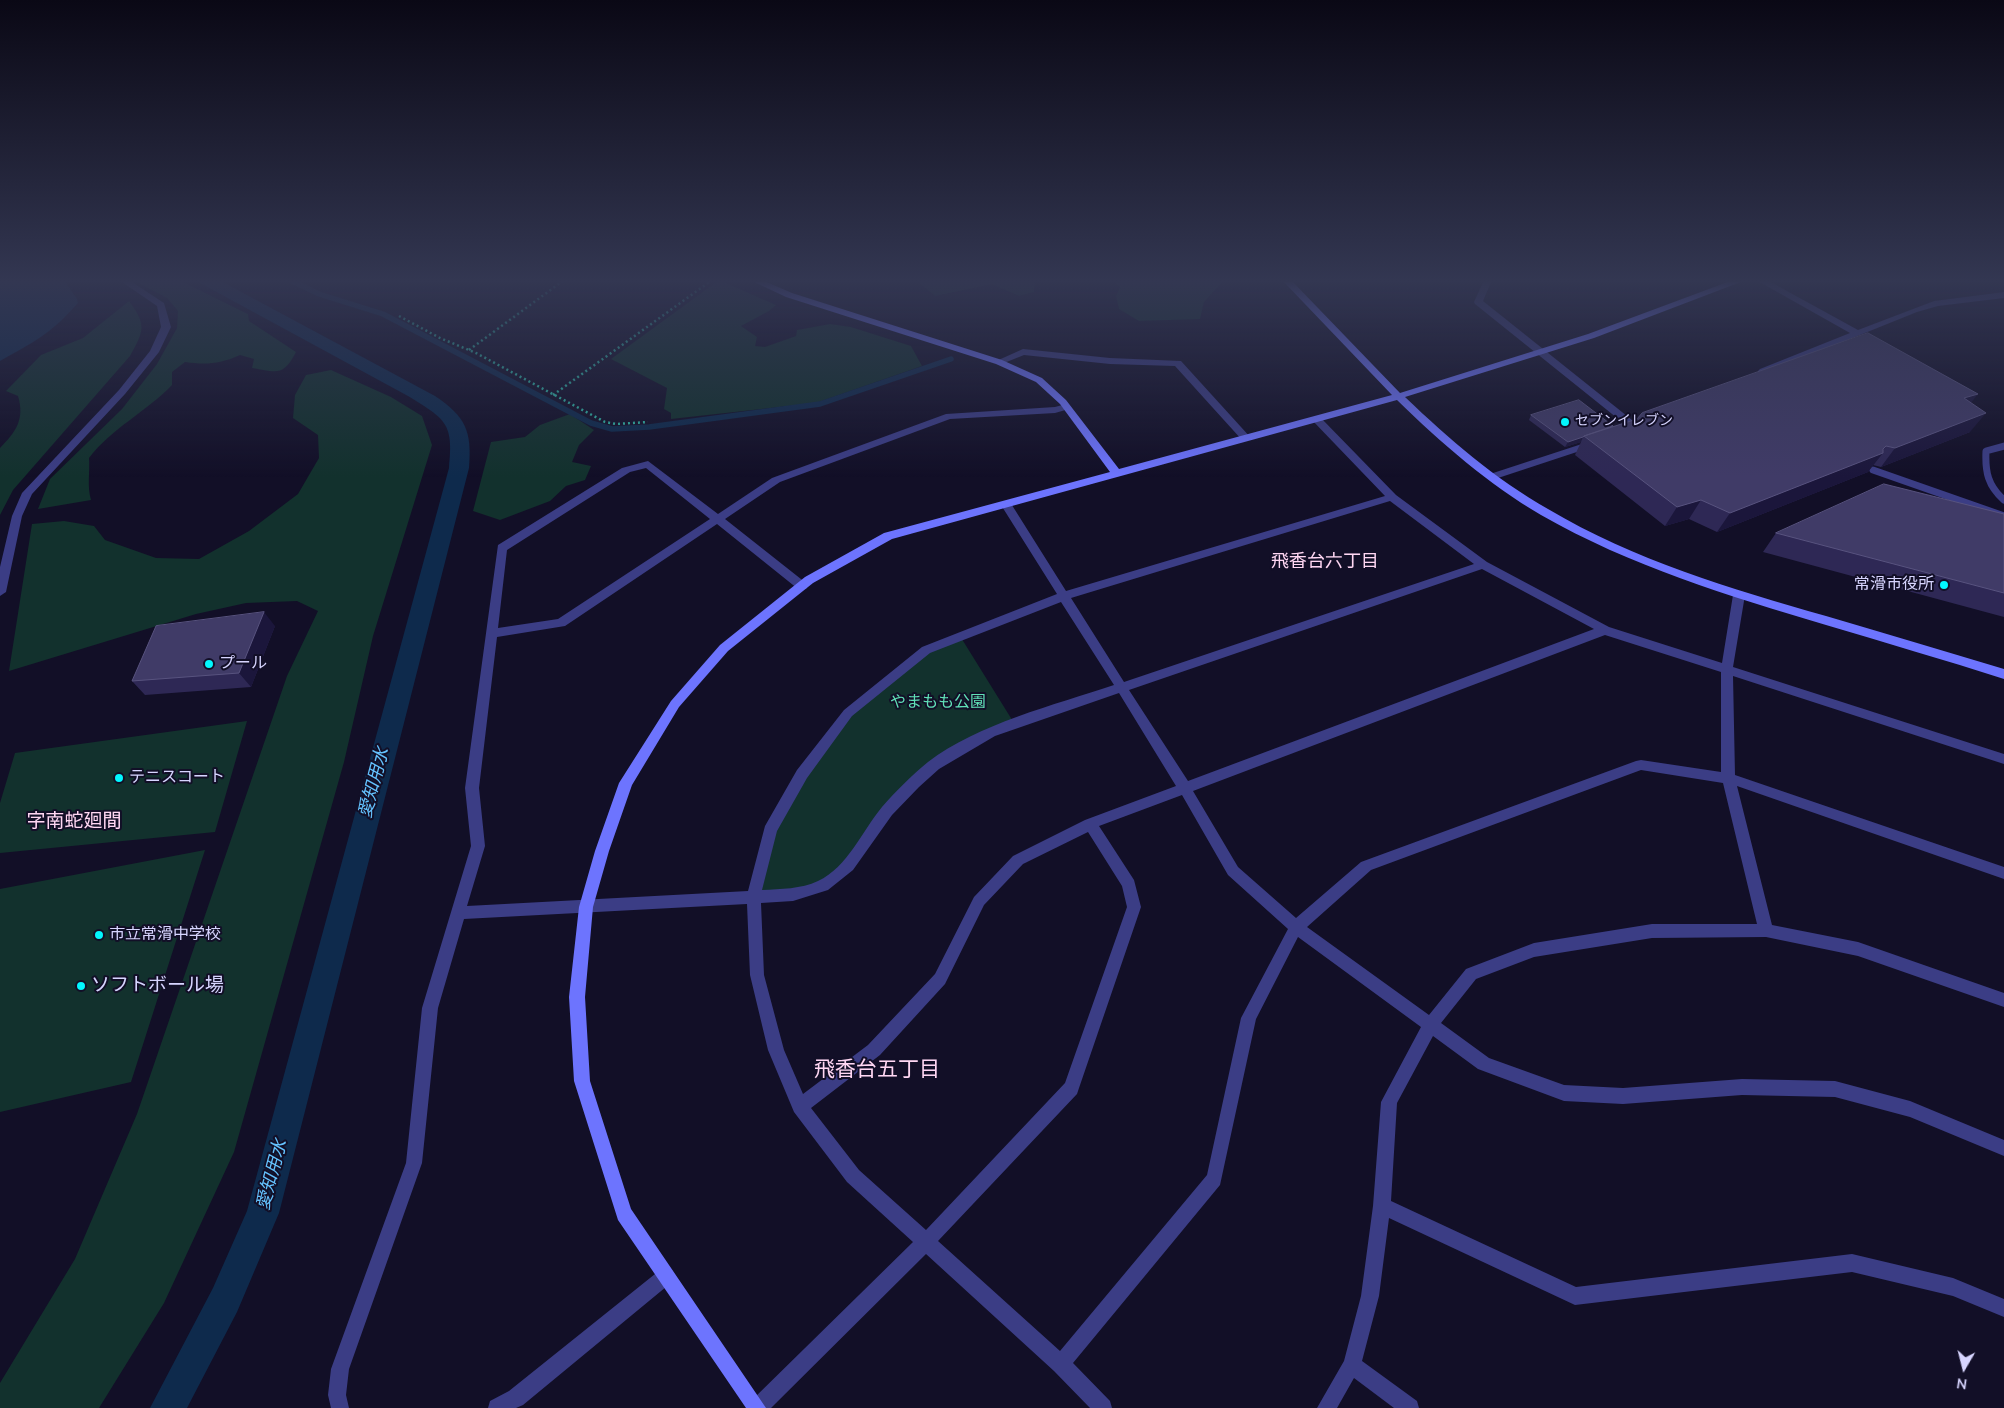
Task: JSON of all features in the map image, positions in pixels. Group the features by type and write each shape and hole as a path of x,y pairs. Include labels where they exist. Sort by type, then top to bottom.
{"street":[{"path":"0,592 17,516 27,493 122,392 157,346"},
{"path":"948,346 999,362 1039,380 1066,407 1116,473"},
{"path":"1351,346 1400,396 1472,462 1556,518 1601,542 1657,566 1739,595 2004,674"},
{"path":"1532,346 1631,424"},
{"path":"1090,824 1128,884 1134,907 1070,1088 927,1241 758,1408 624,1214 582,1082 577,997 586,907 602,850 626,783 675,704 724,648 802,586 888,536 1400,396 1561,346"},
{"path":"1758,373 1826,346"},
{"path":"999,362 1023,352 1110,361 1178,364 1246,438"},
{"path":"492,633 561,623 776,480 949,416 1055,410 1066,407"},
{"path":"1622,434 1631,424 1649,417"},
{"path":"1316,419 1392,497 1483,565 1605,630 2004,759"},
{"path":"1492,477 1604,440"},
{"path":"340,1408 337,1395 340,1370 414,1163 430,1008 478,846 472,788 502,548 626,470 648,464 802,586"},
{"path":"1103,1408 1061,1364 853,1176 800,1106 776,1050 757,975 754,896 770,830 802,774 848,713 926,650 1064,596 1392,497"},
{"path":"1006,505 1122,686 1185,788 1233,871 1296,927 1484,1064 1564,1093 1623,1096 1742,1087 1835,1089 1910,1109 2004,1148"},
{"path":"459,912 793,895 816,889 836,878 848,866 887,811 934,765 957,750 1014,722 1483,565"},
{"path":"1739,595 1727,669 1728,778 1766,930"},
{"path":"800,1106 874,1050 940,979 980,901 1018,860 1090,824 1605,630"},
{"path":"1061,1364 1214,1179 1249,1018 1296,927 1366,866 1641,765 1728,778 2004,873"},
{"path":"1326,1408 1352,1365 1370,1296 1382,1206 1389,1102 1430,1025 1471,974 1534,950 1652,931 1766,930 1858,949 2004,1000"},
{"path":"1382,1206 1575,1296 1852,1262 1953,1287 2004,1308"},
{"path":"497,1408 517,1403 666,1276"},
{"path":"1352,1365 1410,1408"}],"lane":[{"path":"2004,446 1986,451 1984,470 1995,493 2004,500"},
{"path":"1872,470 2004,516"}],"path":[{"path":"460,346 605,422 616,424 648,422"},
{"path":"469,350 475,346"},
{"path":"553,395 617,346"}],"green space":[{"path":"64,346 135,346 130,356 13,490 0,515 0,448 15,431 20,418 18,396 6,391 41,355"},
{"path":"167,346 286,346 296,352 287,366 278,371 252,368 254,359 240,355 213,363 185,362 172,372 172,385 162,395 108,438 89,458 91,500 38,509 50,479 122,409 157,364"},
{"path":"629,346 910,346 922,366 816,403 671,419 671,413 664,409 667,388 611,359"},
{"path":"331,370 391,397 422,416 432,445 373,636 344,762 234,1152 164,1303 99,1408 0,1408 0,1383 75,1259 137,1114 287,676 318,611 297,601 246,603 196,614 9,671 32,524 64,521 94,526 105,540 156,558 199,559 249,531 298,494 319,458 318,435 293,418 295,395 306,375"},
{"path":"570,414 594,430 579,445 572,462 591,466 585,480 566,486 550,501 500,520 473,511 491,442 525,437 540,425"},
{"name":"やまもも公園","path":"960,636 1014,723 934,765 823,886 754,896 770,830 848,713 926,650"},
{"name":"テニスコート","path":"247,721 215,832 0,853 0,803 15,753"},
{"name":"ソフトボール場","path":"205,850 131,1082 0,1112 0,889"}],"water":[{"path":"0,346 27,346 0,361"}],"building":[{"path":"1832,346 1891,346 1978,394 1964,398 1986,413 1895,448 1886,446 1883,449 1883,453 1730,513 1701,500 1677,507 1584,436 1637,419 1642,413"},
{"path":"1579,400 1613,426 1568,442 1531,415"},
{"name":"常滑市役所","path":"1884,484 2004,514 2004,593 1776,533"},
{"path":"264,612 239,673 132,681 156,626"}],"waterway":[{"name":"愛知用水","path":"168,1408 225,1300 263,1213 459,468 461,452 458,429 454,421 447,414 415,392 329,346"},
{"path":"444,346 591,423 612,429 649,427 820,404 951,359"}],"place":[{"name":"セブンイレブン","path":"1565,422"},
{"name":"常滑市役所","path":"1944,585"},
{"name":"プール","path":"209,664"},
{"name":"テニスコート","path":"119,778"},
{"name":"市立常滑中学校","path":"99,935"},
{"name":"ソフトボール場","path":"81,986"}],"district":[{"name":"飛香台六丁目","path":"1325,563"},
{"name":"字南蛇廻間","path":"74,822"},
{"name":"飛香台五丁目","path":"877,1071"}]}
